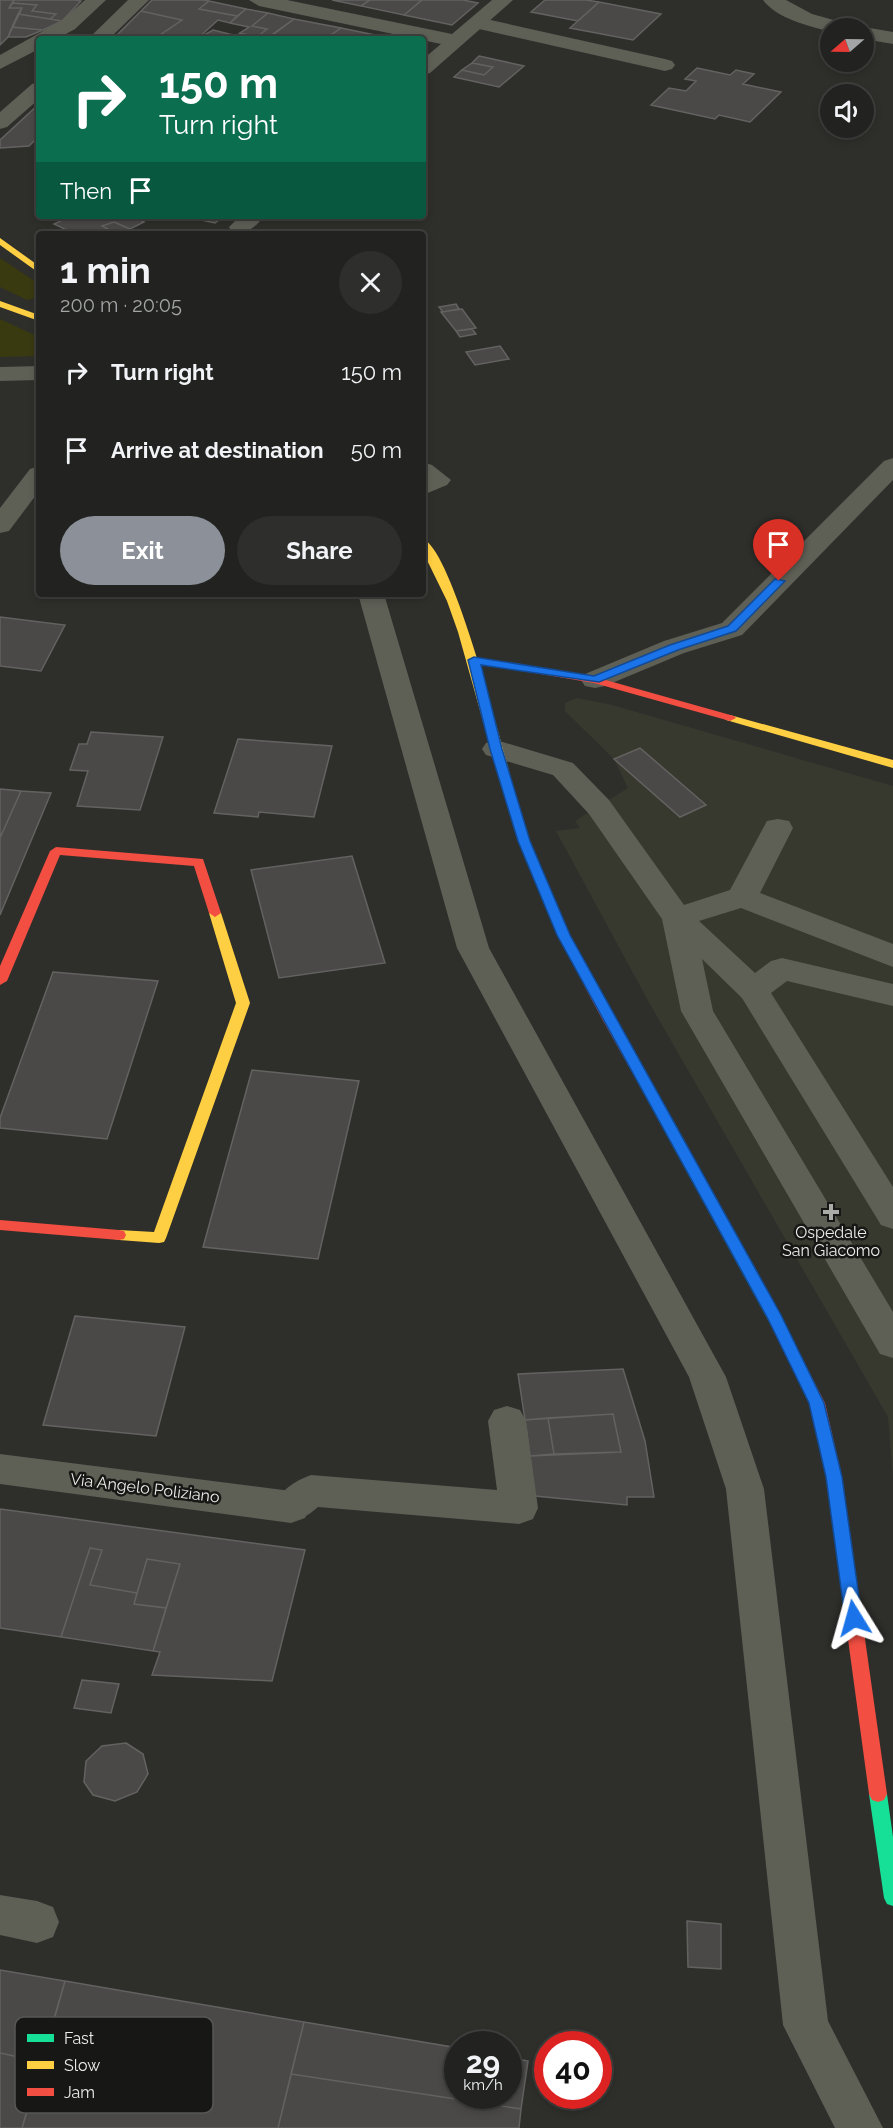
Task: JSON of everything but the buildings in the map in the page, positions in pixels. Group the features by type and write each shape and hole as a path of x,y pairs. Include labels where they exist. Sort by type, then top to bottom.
{"street":[{"path":"48,36 68,25 96,0"},
{"path":"101,36 139,0"},
{"path":"259,0 456,41"},
{"path":"426,66 503,0"},
{"path":"772,0 785,10 820,24"},
{"path":"477,22 665,65"},
{"path":"874,35 893,38"},
{"path":"0,64 36,43"},
{"path":"0,64 36,58"},
{"path":"0,123 36,91"},
{"path":"0,241 36,268"},
{"path":"0,304 36,317"},
{"path":"0,374 36,373"},
{"path":"595,680 674,647 732,629 892,468"},
{"path":"426,472 438,480 426,486"},
{"path":"0,525 36,478"},
{"path":"426,547 441,572 474,660 496,749 524,841 564,935 775,1319 817,1403 834,1477 893,1898"},
{"path":"372,597 473,948 707,1377 745,1489 806,2025 860,2128"},
{"path":"474,660 595,680 893,764"},
{"path":"496,749 563,769 599,807 677,918 753,990 893,1216"},
{"path":"742,897 778,828"},
{"path":"0,981 56,851 199,862 243,1004 159,1238 0,1225"},
{"path":"677,918 742,897 893,956"},
{"path":"677,918 697,1011 893,1344"},
{"path":"753,990 782,969 893,995"},
{"name":"Via Angelo Poliziano","path":"0,1469 291,1507 311,1491 519,1508 507,1421"}],"shaded area":[{"path":"0,258 36,282 36,298 27,300 0,287"},
{"path":"0,319 36,336 36,356 0,357"},
{"name":"Ospedale San Giacomo","path":"577,698 612,705 893,786 893,1477 888,1417 651,1006 556,831 580,828 575,821 628,788 614,759 565,711 565,703"}],"traffic: fast":[{"path":"644,1081 778,1325"},
{"path":"878,1794 893,1898"}],"traffic: slow":[{"path":"0,241 36,268"},
{"path":"0,304 36,317"},
{"path":"426,547 439,571 464,632 508,789"},
{"path":"730,718 893,764"},
{"path":"119,1235 159,1238 243,1003 215,913"}],"traffic: jam":[{"path":"474,660 595,680 730,718"},
{"path":"508,789 524,841 564,935 644,1081"},
{"path":"0,981 56,851 199,862 215,913"},
{"path":"0,1225 119,1235"},
{"path":"778,1325 817,1403 834,1477 878,1794"}],"place":[{"name":"Ospedale San Giacomo","path":"831,1212"}],"route":[{"path":"779,581 732,629 674,647 595,680 474,660 496,749 524,841 564,935 775,1319 817,1403 834,1477 854,1618"}]}
